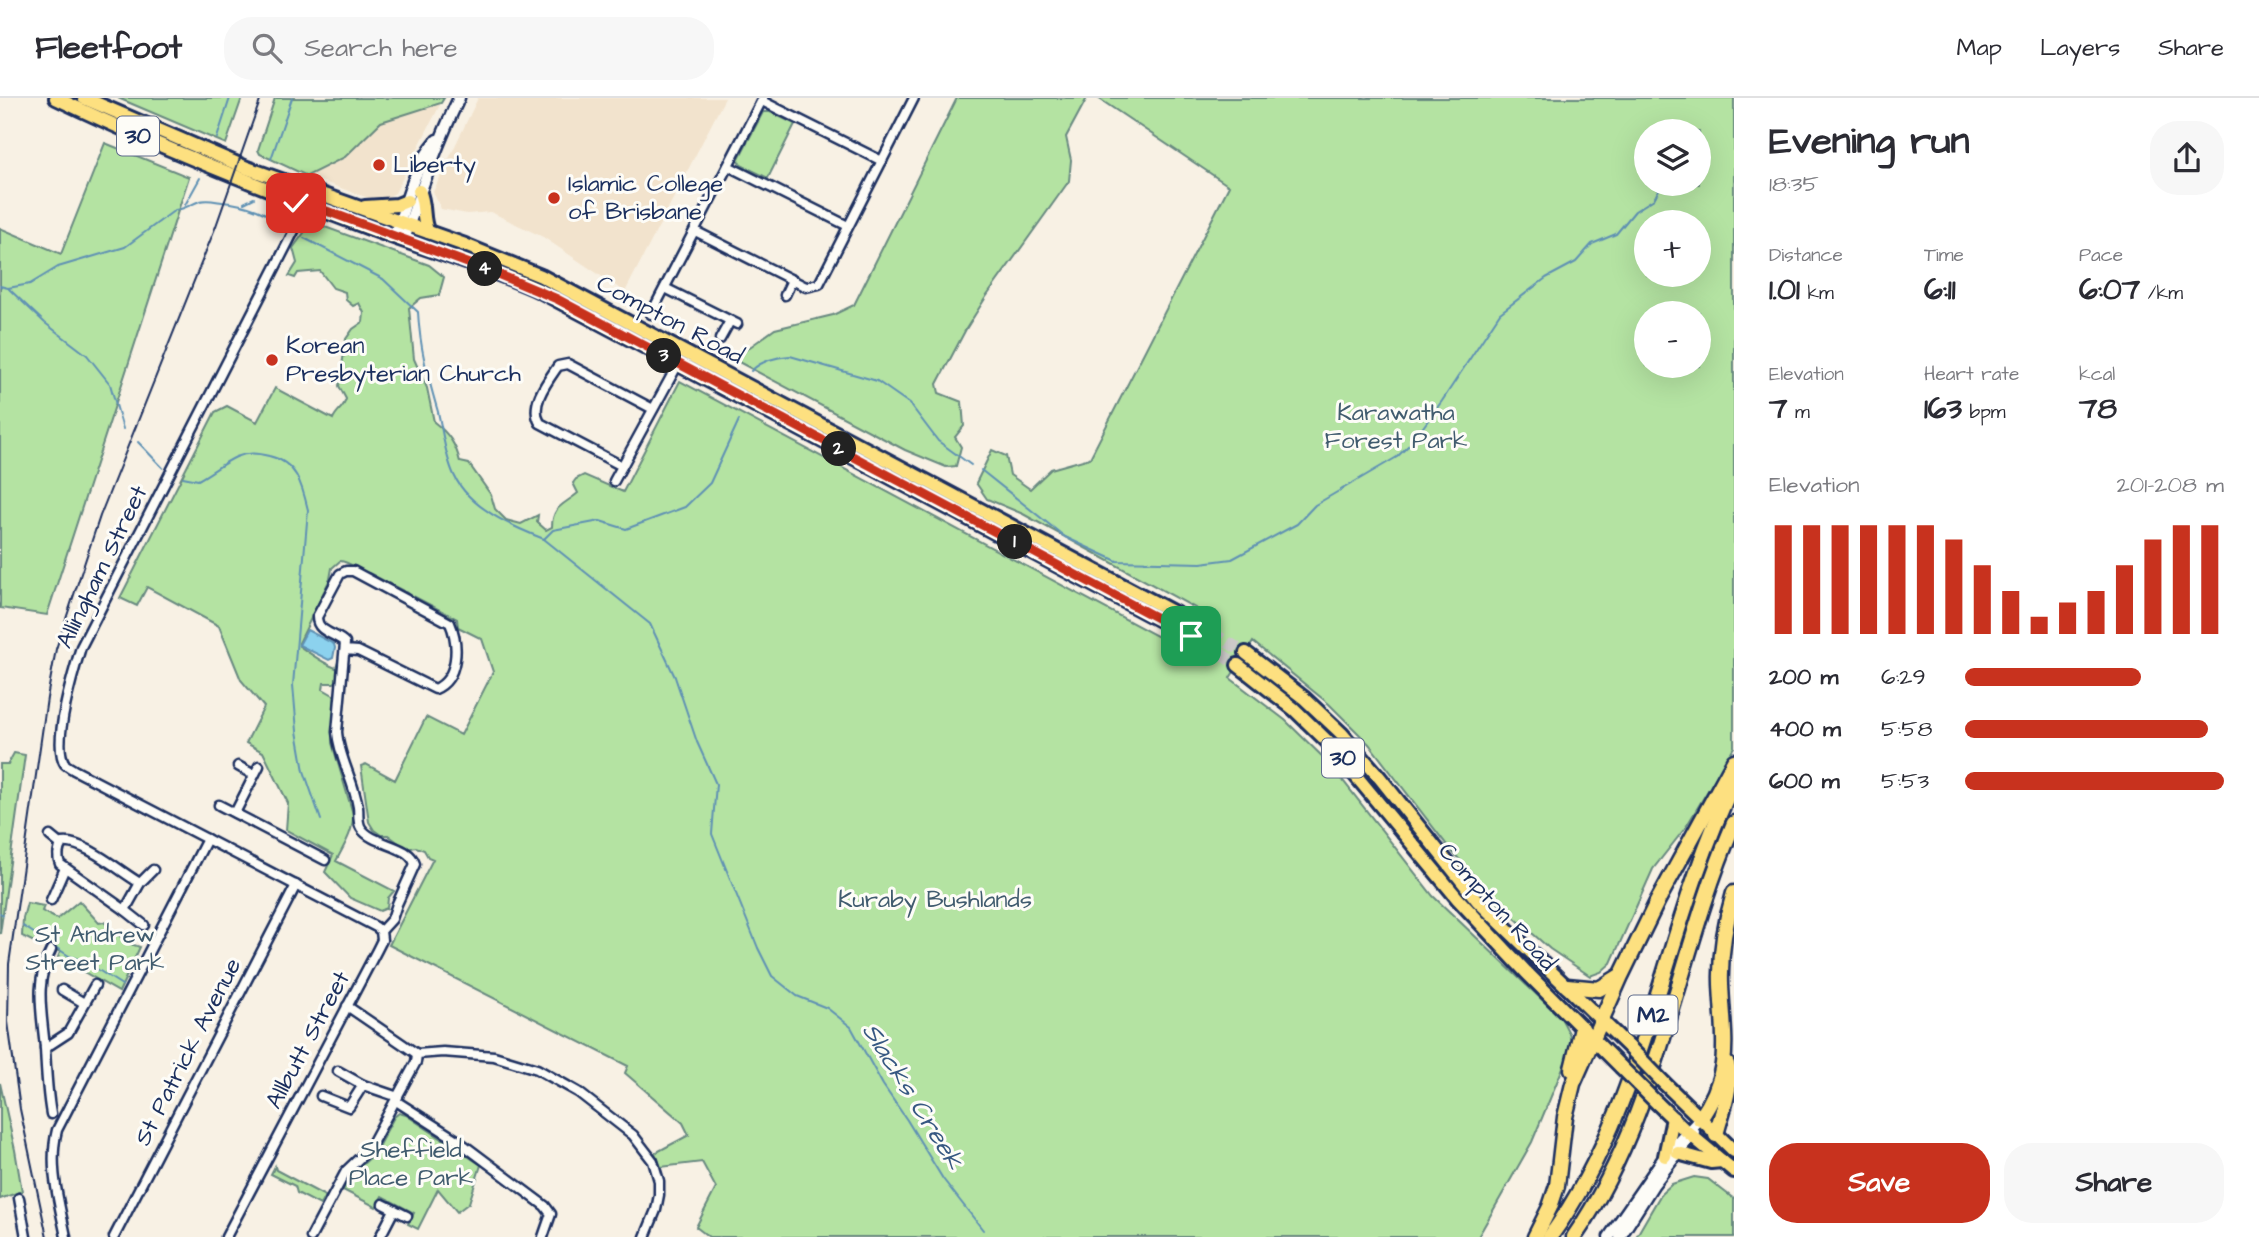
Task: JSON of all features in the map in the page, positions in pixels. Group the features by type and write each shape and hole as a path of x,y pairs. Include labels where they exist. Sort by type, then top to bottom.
{"highway":[{"path":"1535,1237 1557,1186 1565,1117 1573,1084 1621,976 1684,850 1734,761"},
{"name":"M2","path":"1550,1237 1594,1166 1622,1104 1701,861 1734,782"},
{"name":"M2","path":"1574,1237 1620,1156 1642,1105 1705,899 1734,823"},
{"path":"1700,1119 1715,1093 1724,1060 1726,1032 1721,984 1725,927 1734,893"},
{"path":"1567,986 1599,989 1621,976"},
{"path":"1573,1084 1571,1074 1583,1028"},
{"path":"1716,1135 1729,1088 1730,1072 1724,1060"}],"main road":[{"name":"Compton Road","path":"56,98 294,199 542,292 1208,638 549,280 505,260 225,159 84,98"},
{"path":"109,108 114,116 123,122 122,128"},
{"path":"419,191 424,201 424,225 428,232"},
{"path":"361,208 397,205 407,201"},
{"name":"Compton Road","path":"1734,1151 1567,986 1504,928 1469,890 1341,733 1304,698 1242,659 1327,741 1458,899 1621,1067 1689,1134 1734,1171"},
{"path":"1673,1118 1671,1154 1711,1162 1721,1161"}],"street":[{"path":"405,224 407,201 422,162 440,137 460,98"},
{"path":"695,231 806,286 819,284 914,98"},
{"path":"651,314 763,100 882,161"},
{"path":"400,239 440,137"},
{"path":"728,166 848,226"},
{"path":"294,199 297,210 296,227"},
{"path":"296,227 307,217 323,210"},
{"name":"Allingham Street","path":"296,227 87,634 77,660 65,709 61,749 66,765 381,931"},
{"path":"785,295 792,279"},
{"path":"665,288 734,322 720,339"},
{"path":"622,466 541,423 536,416 536,404 558,366 568,363 653,409"},
{"path":"614,481 678,363"},
{"path":"331,687 342,688 345,643 320,628 317,617 340,573 346,571 445,620 452,628 457,656 444,684 435,689 358,651 345,650"},
{"name":"Allbutt Street","path":"226,1237 377,950 382,940 381,931 392,919 414,869 415,860 362,829 358,804 338,743 342,688"},
{"path":"238,766 254,775"},
{"path":"235,813 259,766"},
{"path":"219,805 325,860"},
{"path":"50,836 61,845"},
{"path":"66,1237 52,1165 52,1148 57,1130 206,839"},
{"path":"61,845 68,842 77,845 122,870 139,883"},
{"path":"61,845 58,858 60,864 144,925"},
{"path":"51,900 65,868"},
{"path":"125,910 139,883 153,870"},
{"name":"St Patrick Avenue","path":"114,1237 296,885"},
{"path":"51,950 44,962 39,995 51,1114"},
{"path":"45,1048 65,1037 95,985"},
{"path":"62,990 85,1003"},
{"path":"347,1006 417,1054 443,1052 494,1056 537,1069 578,1092 633,1135 653,1161 659,1181 656,1210 645,1237"},
{"path":"311,1237 346,1171 369,1149 416,1062 417,1054"},
{"path":"338,1071 397,1099 545,1206 551,1214 543,1237"},
{"path":"321,1096 349,1107 363,1085"},
{"path":"1609,1237 1700,1119"},
{"path":"1620,1237 1671,1154"},
{"path":"19,1198 26,1237"},
{"path":"383,1204 407,1216"},
{"path":"380,1237 394,1210"}],"shaded area":[{"name":"Islamic College of Brisbane","path":"478,98 725,98 625,292 543,237 495,214 467,214 441,209 433,192"},
{"path":"441,103 395,193 383,200 374,200 307,176 345,157 381,122"}],"green space":[{"path":"118,98 242,98 226,144"},
{"path":"275,98 444,98 441,103 381,122 345,157 307,176 260,154 258,150"},
{"path":"957,98 1087,98 1066,137 1071,160 1069,181 986,297 937,384 939,393 962,402 964,426 955,437 961,447 956,466 946,467 905,450 733,359 775,329 833,315 854,305"},
{"path":"1098,98 1734,98 1734,747 1686,827 1653,869 1611,963 1601,972 1590,976 1550,949 1498,903 1450,849 1369,744 1329,704 1253,642 1230,678 1285,720 1330,764 1433,896 1561,1018 1569,1033 1572,1046 1532,1142 1478,1237 709,1237 696,1227 716,1188 702,1162 661,1167 655,1153 689,1135 683,1123 625,1073 628,1066 389,945 433,859 428,857 424,850 416,847 407,849 388,835 381,835 374,830 369,822 361,766 366,764 395,780 426,717 461,735 493,672 482,639 458,627 457,619 369,573 340,561 332,568 330,579 299,643 299,646 327,664 336,668 338,662 340,664 339,679 334,683 324,683 323,689 335,696 332,743 353,814 350,832 336,861 394,891 388,898 387,908 380,911 350,898 325,872 333,855 286,830 288,803 263,752 246,743 264,707 241,680 219,626 147,587 137,606 120,598 215,412 227,406 257,422 275,388 333,419 345,402 339,386 346,339 353,329 363,322 364,313 359,303 353,306 346,300 345,292 333,288 320,271 298,273 295,278 289,276 297,263 293,248 309,226 325,227 429,265 444,277 439,295 421,298 409,308 414,359 427,388 434,422 451,439 460,462 469,464 491,495 495,509 506,520 521,524 538,515 537,522 546,530 552,527 557,510 578,493 573,483 584,475 623,492 680,381 1196,657 1219,621 1023,514 987,499 976,483 992,450 1006,456 1010,475 1030,489 1051,469 1090,458 1229,186"},
{"path":"763,112 770,112 795,124 768,178 741,165 738,160"},
{"path":"105,143 189,177 47,615 0,608 0,228 61,254"},
{"path":"14,753 25,755 0,934 0,764 8,764"},
{"name":"St Andrew Street Park","path":"79,901 99,923 104,922 128,943 140,947 119,992 58,957 60,952 43,942 40,945 22,936 27,903 44,906 42,911 57,919"},
{"path":"0,1083 22,1191 0,1199"},
{"name":"Sheffield Place Park","path":"399,1113 481,1165 469,1203 457,1212 438,1189 418,1229 408,1224 414,1213 382,1196 376,1207 343,1190 352,1174 374,1154 394,1117"},
{"path":"275,1166 276,1170 325,1196 320,1205 297,1193 295,1186 271,1174"},
{"path":"1694,1177 1708,1179 1734,1199 1734,1237 1636,1237 1661,1194 1672,1184"}],"water":[{"path":"307,630 334,644 333,658 329,660 299,645"}],"waterway":[{"path":"217,138 230,98"},
{"path":"271,159 292,98"},
{"path":"185,205 200,178"},
{"name":"Slacks Creek","path":"981,470 1065,537 1117,561 1201,563 1232,559 1297,524 1315,505 1397,457 1413,441 1442,401 1500,313 1546,278 1576,262 1592,244 1616,234 1635,211 1656,196"},
{"path":"244,203 254,198"},
{"name":"Slacks Creek","path":"0,286 8,288 30,284 58,267 125,247 175,210 203,200 249,207 288,227"},
{"name":"Slacks Creek","path":"304,238 383,279 418,312 425,363 454,475 461,487 481,507 532,534 544,539 553,530 600,521 626,529 685,507 710,483 739,420"},
{"path":"9,289 45,323 87,355 110,384 123,429"},
{"name":"Slacks Creek","path":"751,371 769,360 790,356 877,381 910,404 938,441 971,465"},
{"path":"138,442 163,468"},
{"path":"183,477 198,480 236,457 256,454 286,463 300,483 308,510 293,685 304,771 321,820"},
{"name":"Slacks Creek","path":"544,539 650,624 675,677 697,742 716,784 712,834 772,976 797,996 827,1008 851,1027 883,1085 943,1179 983,1230"},
{"path":"23,926 69,956 84,961 122,985"}],"tunnel":[{"path":"1212,633 1246,653"},
{"path":"1205,644 1238,665"}],"railway":[{"path":"47,1237 20,1109 8,1022 9,964 56,649 100,516 216,226 261,98"}],"place":[{"name":"Liberty","path":"379,165"},
{"name":"Islamic College of Brisbane","path":"554,198"},
{"name":"Korean Presbyterian Church","path":"272,360"}],"route":[{"path":"296,203 294,199 500,275 557,299 1191,636"}],"park label":[{"name":"Karawatha Forest Park","path":"1396,427"},
{"name":"Kuraby Bushlands","path":"935,900"}]}
